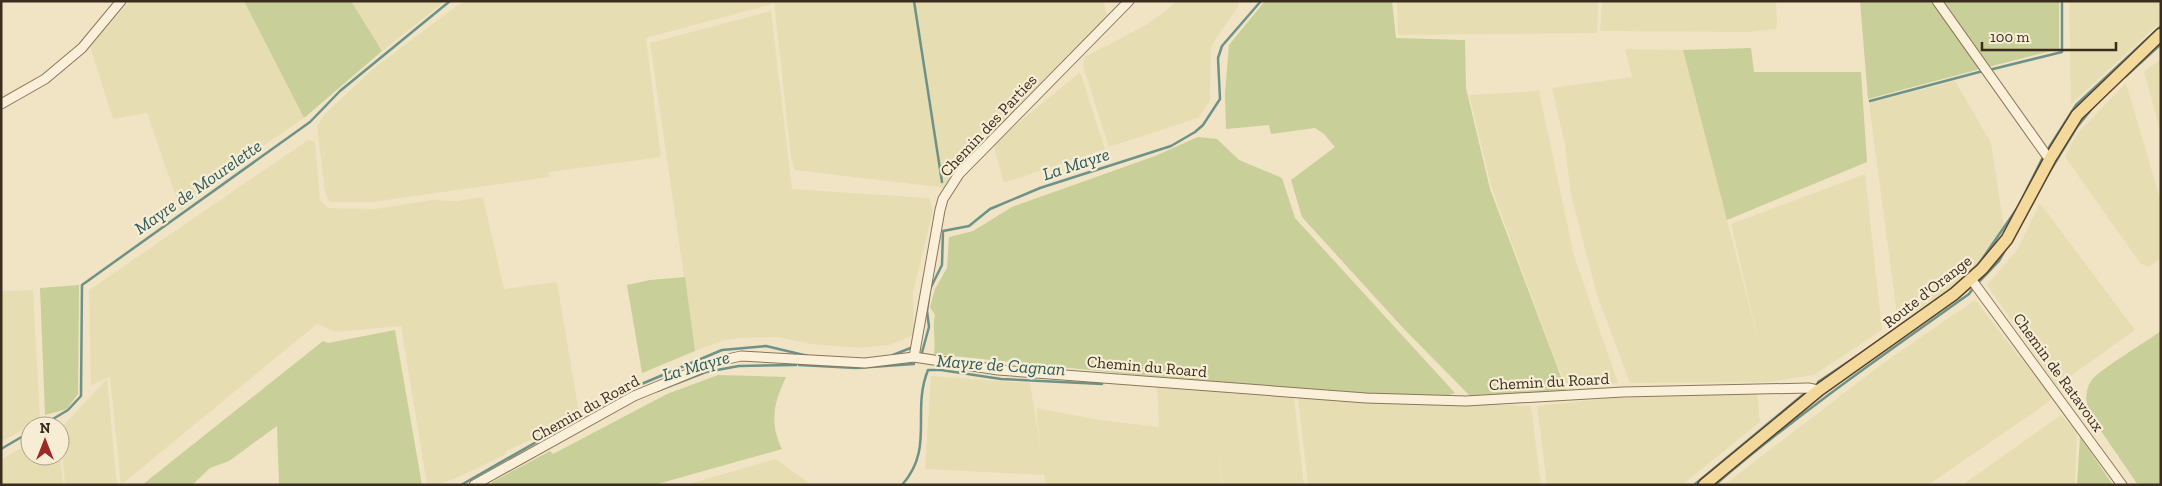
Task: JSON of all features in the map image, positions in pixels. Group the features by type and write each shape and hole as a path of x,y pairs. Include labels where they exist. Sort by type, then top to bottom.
{"main road":[{"name":"Route d'Orange","path":"1704,485 1819,390 1894,338 1971,279 1995,255 2007,239 2051,157 2084,107 2161,34"}],"street":[{"path":"1,104 45,79 82,48 121,1"},
{"name":"Chemin des Parties","path":"914,357 940,210 951,186 959,174 1018,112 1129,1"},
{"path":"1937,1 2047,156 2051,157"},
{"name":"Chemin de Ratavoux","path":"1971,279 2122,485"},
{"name":"Chemin du Roard","path":"474,485 634,396 719,361 741,356 864,362 914,357 998,370 1366,398 1466,401 1624,392 1808,388 1819,390"}],"shaded area":[{"path":"130,1 244,1 304,118 225,172 181,211 147,113 113,119 90,47"},
{"path":"351,1 445,1 382,51"},
{"path":"467,1 771,1 772,4 646,38 661,157 549,172 549,177 373,202 330,202 325,192 317,126 325,114 373,69 455,7"},
{"path":"774,1 1104,1 1107,17 1019,104 957,170 946,188 795,170 791,158"},
{"path":"1178,1 1237,1 1239,5 1211,46 1210,101 1198,118 1109,147 1083,66 1085,57 1148,24"},
{"path":"1397,1 1598,1 1597,33 1398,35"},
{"path":"1602,1 1776,1 1777,29 1747,32 1600,31"},
{"path":"2069,1 2161,1 2161,22 2071,104"},
{"path":"771,11 792,189 930,198 933,211 913,293 914,335 889,345 859,348 811,344 778,337 738,338 725,340 695,351 650,43"},
{"path":"1625,49 1683,50 1760,347 1731,224 1865,174 1882,330 1814,375 1769,382 1630,383 1597,295 1571,195 1565,145 1552,88 1632,77"},
{"path":"2161,59 2161,134 2144,72"},
{"path":"1080,72 1105,149 1004,183 993,144"},
{"path":"1955,81 1991,143 2004,227 1970,275 1898,323 1869,103"},
{"path":"2126,83 2161,202 2161,258 2149,267 2141,264 2065,157 2077,134"},
{"path":"1539,91 1574,256 1618,383 1569,389 1557,365 1492,189 1469,95"},
{"path":"308,140 315,142 320,200 328,208 375,209 432,200 456,201 483,197 504,289 557,282 579,413 556,429 506,451 506,454 459,477 437,485 427,485 401,326 336,332 317,324 121,485 110,377 91,385 89,290"},
{"path":"2040,203 2135,330 2057,386 1987,285 2017,250"},
{"path":"33,290 40,416 20,416 20,431 1,442 1,291"},
{"path":"1975,300 2052,398 2046,404 1928,485 1724,485 1882,364"},
{"path":"931,376 1030,383 1041,451 1036,408 1100,420 1159,427 1157,386 1294,398 1304,485 1223,485 1218,451 1222,485 1046,485 1044,475 925,469"},
{"path":"107,379 117,485 65,485 63,466 70,466 70,418"},
{"path":"1757,394 1760,422 1682,485 1547,485 1537,406 1613,398"},
{"path":"1298,398 1531,406 1541,485 1308,485"},
{"path":"2061,415 2077,432 2075,485 1962,485"},
{"path":"20,449 20,466 61,466 63,485 1,485 1,460"},
{"path":"776,459 812,485 685,485"}],"green space":[{"path":"244,1 351,1 382,51 304,118"},
{"path":"1265,1 1392,1 1396,38 1465,40 1466,88 1490,189 1566,390 1472,398 1403,328 1302,217 1291,180 1335,147 1324,134 1315,128 1271,134 1269,125 1226,129 1225,94 1229,45"},
{"path":"1860,1 1931,1 1980,69 1868,99"},
{"path":"1942,1 2059,1 2059,49 1988,67"},
{"path":"1751,48 1754,72 1861,72 1867,162 1727,220 1683,50"},
{"path":"1198,137 1217,139 1239,160 1282,178 1295,218 1455,393 1444,397 1294,391 934,354 935,315 930,307 935,289 947,268 949,237 973,231 1012,207 1155,156"},
{"path":"685,277 695,351 642,373 627,285 650,280"},
{"path":"79,285 78,394 67,409 45,415 40,288"},
{"path":"395,330 422,485 279,485 277,426 229,461 210,468 192,485 142,485 323,341 328,343"},
{"path":"2161,331 2161,485 2138,485 2090,415 2087,394 2091,381 2096,376"},
{"path":"718,375 786,377 778,395 774,421 775,430 782,449 654,485 492,485 492,482 550,451 553,454 667,394"},
{"path":"2080,437 2113,485 2077,485"}],"waterway":[{"name":"Mayre de Mourelette","path":"58,416 68,410 81,396 82,285 310,122 340,91 450,1"},
{"path":"914,1 942,182"},
{"name":"La Mayre","path":"921,356 929,327 927,311 930,289 942,265 943,231 969,226 990,209 1040,188 1171,146 1195,132 1203,125 1220,99 1218,58 1222,46 1261,1"},
{"path":"1989,70 2062,52 2062,1"},
{"path":"2048,149 2076,105 2161,26"},
{"path":"2125,77 2161,44"},
{"path":"1870,101 1983,71"},
{"path":"1978,283 1999,261 2077,127 2095,105"},
{"path":"1978,265 2018,207 2043,157"},
{"path":"1715,485 1808,410 1969,294 1974,287"},
{"path":"590,412 632,388 722,350 766,346 808,356"},
{"path":"893,355 913,347"},
{"path":"1818,382 1869,348"},
{"name":"La Mayre","path":"799,365 856,368 914,364"},
{"name":"La Mayre","path":"657,391 706,372 739,366 796,365"},
{"name":"Mayre de Cagnan","path":"902,485 912,471 918,457 921,400 928,370 941,370 1001,379 1102,384"},
{"path":"1694,485 1805,393"},
{"name":"La Mayre","path":"461,485 582,416"},
{"name":"Mayre de Mourelette","path":"1,449 20,438"}]}
